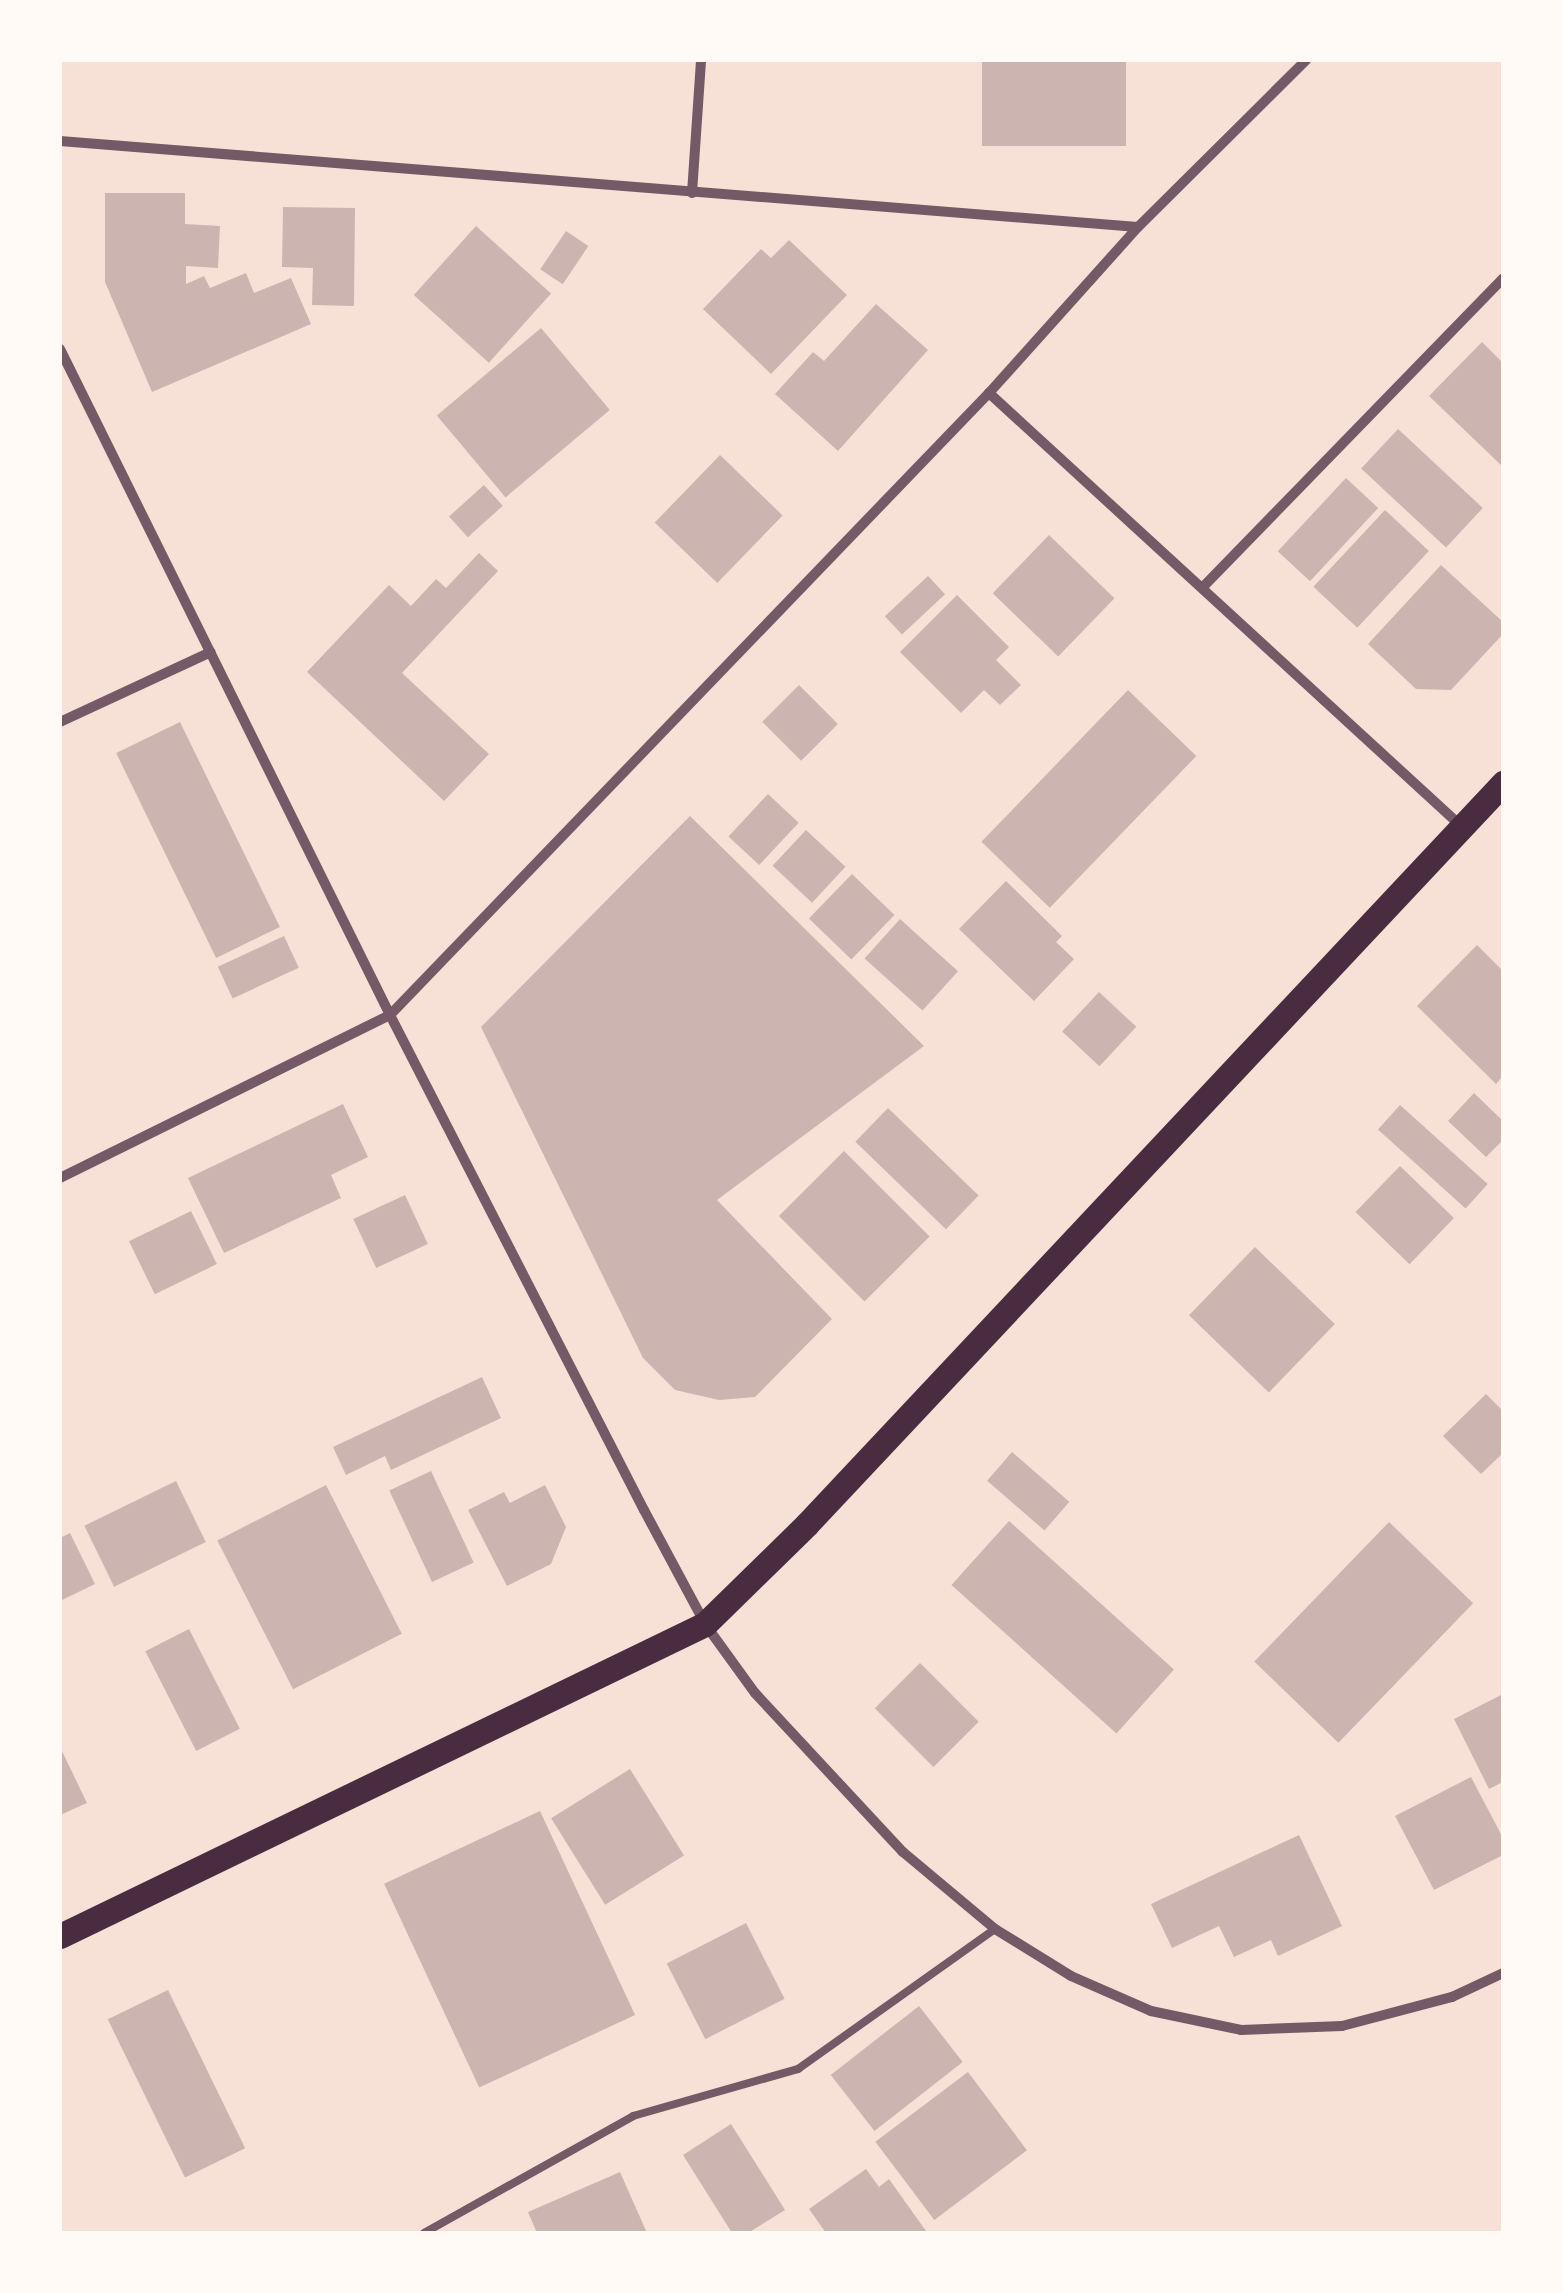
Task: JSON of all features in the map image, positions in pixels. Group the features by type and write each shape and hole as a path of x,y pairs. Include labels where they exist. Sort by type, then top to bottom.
{"main road":[{"path":"60,1936 705,1624 808,1524 1503,783"}],"street":[{"path":"692,192 701,60"},
{"path":"60,1178 390,1015 989,394 1138,227 1306,60"},
{"path":"60,141 1138,227"},
{"path":"1202,588 1503,278"},
{"path":"60,349 390,1015 705,1624 755,1694 902,1852 995,1928 1071,1976 1151,2011 1241,2030 1342,2026 1452,1997 1503,1973"},
{"path":"989,394 1462,826"},
{"path":"60,722 211,652"}],"lane":[{"path":"424,2233 632,2116 798,2069 995,1928"}],"building":[{"path":"982,60 1126,60 1126,146 982,146"},
{"path":"105,193 185,193 185,224 220,226 218,268 186,266 186,284 204,276 210,288 246,273 254,293 291,278 311,324 152,392 105,282"},
{"path":"283,207 355,208 354,306 312,305 313,268 282,267"},
{"path":"476,226 551,294 489,363 414,295"},
{"path":"566,231 588,246 563,284 540,269"},
{"path":"789,240 847,295 771,374 703,309 761,249 771,258"},
{"path":"876,304 928,350 838,451 775,394 813,352 824,361"},
{"path":"541,328 610,410 506,497 437,415"},
{"path":"1482,342 1503,363 1503,467 1429,396"},
{"path":"1398,429 1483,508 1446,548 1361,468"},
{"path":"720,455 783,515 717,583 655,523"},
{"path":"1346,478 1378,508 1310,581 1278,551"},
{"path":"484,485 503,506 468,537 449,516"},
{"path":"1385,510 1429,551 1357,628 1313,587"},
{"path":"1049,535 1114,598 1058,656 993,593"},
{"path":"479,553 498,571 402,673 489,754 444,801 307,672 389,585 411,606 436,579 446,588"},
{"path":"1441,565 1503,622 1503,634 1451,690 1416,689 1368,644"},
{"path":"928,576 945,594 902,635 885,616"},
{"path":"957,595 1009,647 996,660 1021,685 1000,705 984,690 961,713 900,652"},
{"path":"799,685 838,724 801,761 762,722"},
{"path":"1128,690 1196,756 1050,908 981,842"},
{"path":"180,722 280,927 216,958 116,753"},
{"path":"768,794 799,823 759,865 728,836"},
{"path":"690,816 924,1046 717,1200 832,1319 755,1397 719,1400 675,1390 643,1358 481,1027"},
{"path":"806,830 845,867 812,903 773,866"},
{"path":"852,874 894,915 851,960 809,919"},
{"path":"1006,881 1062,936 1056,942 1074,959 1034,1001 959,929"},
{"path":"900,919 958,971 923,1011 865,958"},
{"path":"284,936 299,968 233,999 218,967"},
{"path":"1477,945 1503,971 1503,1076 1496,1084 1417,1006"},
{"path":"1099,992 1136,1027 1099,1066 1062,1031"},
{"path":"1474,1093 1503,1121 1503,1140 1486,1157 1448,1121"},
{"path":"343,1104 368,1157 331,1175 341,1198 224,1253 188,1178"},
{"path":"1400,1105 1488,1184 1466,1208 1378,1130"},
{"path":"888,1108 979,1196 946,1229 855,1142"},
{"path":"844,1151 930,1237 865,1302 779,1216"},
{"path":"1400,1166 1454,1218 1409,1264 1356,1212"},
{"path":"405,1195 428,1244 376,1268 353,1219"},
{"path":"191,1211 217,1264 155,1294 129,1241"},
{"path":"1255,1247 1335,1324 1269,1392 1189,1315"},
{"path":"482,1377 501,1418 391,1470 385,1456 346,1475 333,1447"},
{"path":"1486,1394 1503,1411 1503,1453 1481,1474 1443,1436"},
{"path":"1012,1452 1069,1502 1044,1531 987,1481"},
{"path":"431,1471 474,1563 432,1582 389,1490"},
{"path":"176,1481 206,1542 114,1587 84,1526"},
{"path":"326,1485 402,1634 293,1689 217,1540"},
{"path":"545,1485 566,1527 551,1564 507,1586 468,1510 504,1492 510,1503"},
{"path":"1009,1521 1174,1670 1116,1733 951,1585"},
{"path":"1389,1522 1473,1603 1338,1743 1254,1662"},
{"path":"70,1533 95,1584 60,1601 60,1538"},
{"path":"189,1629 240,1729 196,1751 145,1651"},
{"path":"920,1663 979,1722 933,1767 875,1708"},
{"path":"1503,1694 1503,1782 1489,1789 1454,1719"},
{"path":"60,1747 87,1803 60,1815"},
{"path":"630,1769 684,1856 605,1905 551,1818"},
{"path":"1471,1777 1503,1838 1503,1855 1434,1890 1395,1816"},
{"path":"540,1811 635,2015 479,2088 384,1884"},
{"path":"1299,1835 1342,1926 1278,1956 1271,1940 1234,1957 1219,1926 1172,1948 1151,1904"},
{"path":"746,1923 785,1999 705,2039 667,1963"},
{"path":"168,1990 245,2148 185,2178 108,2019"},
{"path":"919,2006 963,2062 874,2131 831,2075"},
{"path":"968,2072 1027,2150 934,2220 875,2142"},
{"path":"731,2124 785,2210 748,2233 732,2233 683,2155"},
{"path":"866,2169 879,2187 889,2179 926,2231 826,2233 809,2209"},
{"path":"620,2172 647,2233 537,2233 528,2212"}]}
